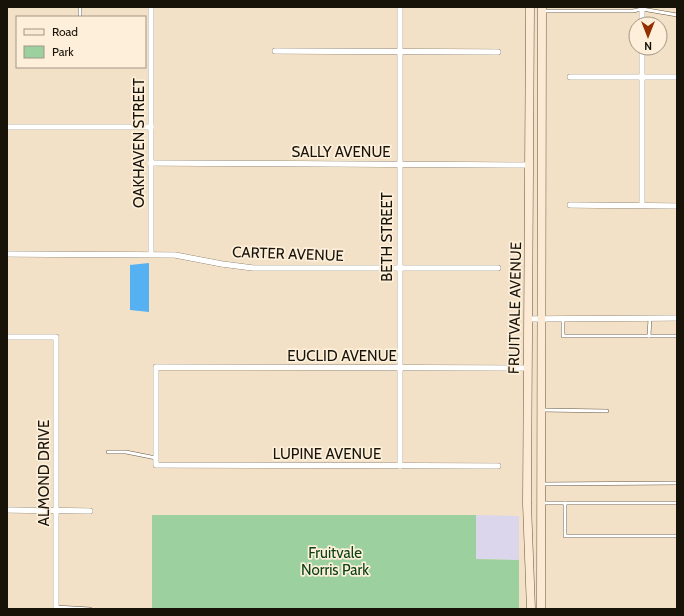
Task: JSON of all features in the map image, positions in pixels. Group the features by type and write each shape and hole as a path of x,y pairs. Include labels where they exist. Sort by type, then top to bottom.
{"main road":[{"name":"FRUITVALE AVENUE","path":"530,7 528,537 531,609"},
{"name":"FRUITVALE AVENUE","path":"542,9 542,609"},
{"path":"528,537 542,537"}],"street":[{"name":"OAKHAVEN STREET","path":"151,254 152,7"},
{"name":"BETH STREET","path":"400,7 400,466"},
{"path":"275,51 498,52"},
{"path":"642,56 642,206"},
{"path":"570,77 677,77"},
{"path":"7,127 151,127"},
{"name":"SALLY AVENUE","path":"151,163 530,165"},
{"path":"570,205 677,206"},
{"name":"CARTER AVENUE","path":"7,254 151,254 192,257 222,264 253,268 498,268"},
{"path":"528,319 677,318"},
{"name":"ALMOND DRIVE","path":"7,337 56,337 56,608"},
{"name":"EUCLID AVENUE","path":"156,458 156,367 528,368"},
{"name":"LUPINE AVENUE","path":"156,458 156,465 498,466"},
{"path":"7,510 90,511"}],"lane":[{"path":"542,9 633,11 642,8 677,15"},
{"path":"563,318 563,336 677,336"},
{"path":"650,318 650,336"},
{"path":"543,410 607,411"},
{"path":"108,452 126,452 156,458"},
{"path":"542,484 677,484"},
{"path":"542,503 677,503"},
{"path":"565,503 565,536 677,536"},
{"path":"56,608 90,609"}],"shaded area":[{"path":"476,515 519,516 519,560 476,559"}],"green space":[{"name":"Fruitvale Norris Park","path":"152,515 476,515 476,559 519,560 519,609 152,609"}],"water":[{"path":"149,263 149,312 130,310 130,265"}]}
